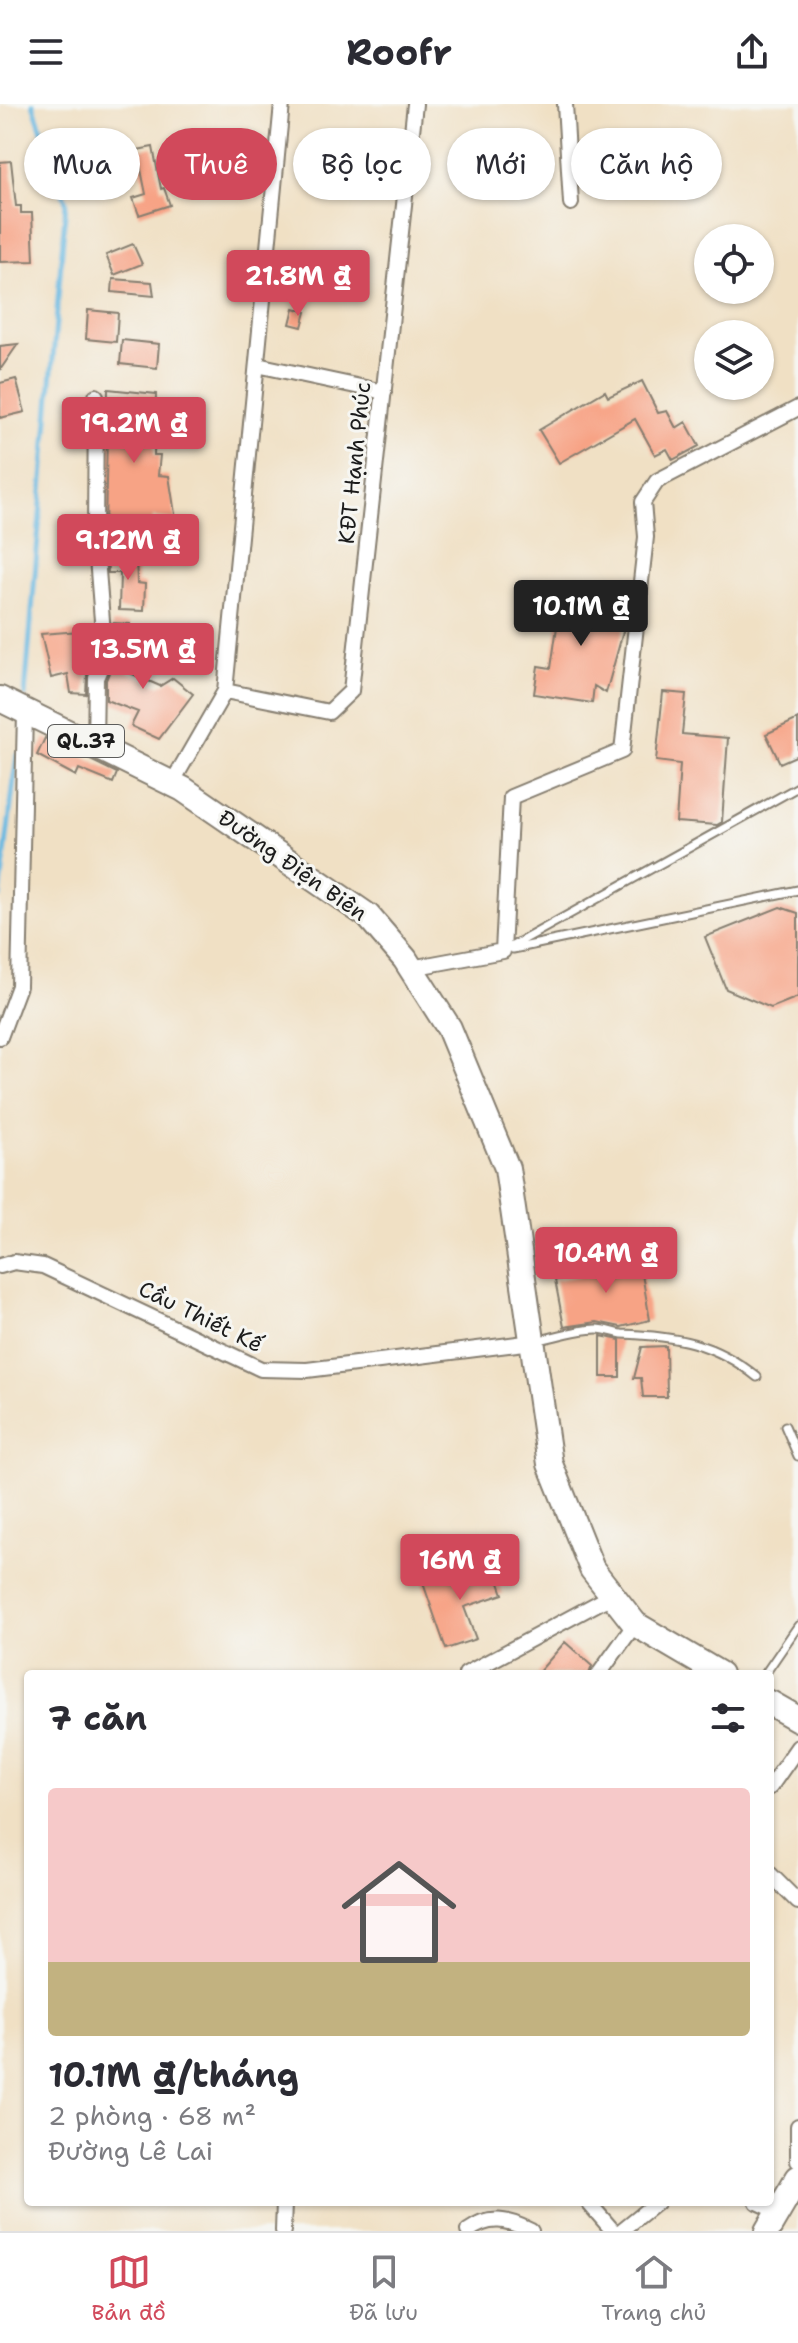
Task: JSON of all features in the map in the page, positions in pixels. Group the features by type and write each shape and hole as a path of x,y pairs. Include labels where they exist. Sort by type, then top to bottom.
{"main road":[{"name":"Đường Điện Biên","path":"0,699 172,783 368,916 411,968 449,1028 507,1168 550,1464 592,1569 635,1624 713,1670"},
{"path":"774,1705 798,1719"},
{"path":"768,2215 798,2178"}],"street":[{"path":"172,783 225,691 282,104"},
{"name":"KĐT Hạnh Phúc","path":"225,691 329,712 351,691 415,104"},
{"path":"565,104 571,203"},
{"path":"257,365 384,392"},
{"path":"95,746 96,678 105,658 95,533 96,396"},
{"path":"411,968 503,951 511,797 622,751 646,537 643,502 657,481 798,408"},
{"path":"0,1037 19,986 25,712"},
{"name":"Cầu Thiết Kế","path":"0,1266 14,1262 43,1266 261,1369 307,1370 533,1342"},
{"path":"473,1670 613,1595"},
{"path":"602,1670 635,1624"},
{"path":"774,1781 798,1747"},
{"path":"774,1878 798,1902"},
{"path":"798,2126 798,2161"},
{"path":"283,2231 284,2206"},
{"path":"591,2206 613,2231"},
{"path":"621,2231 652,2206"},
{"path":"468,2231 484,2221 500,2219 531,2231"}],"lane":[{"path":"503,951 798,787"},
{"path":"503,951 798,890"},
{"path":"533,1342 597,1329 620,1334 648,1333 699,1343 741,1364 757,1377"},
{"path":"785,1426 798,1456"},
{"path":"768,1670 798,1626"}],"building":[{"path":"153,147 156,200 168,200 170,205 139,215 134,200 140,200 140,196 146,194 140,149"},
{"path":"11,161 16,206 21,206 21,213 32,213 34,261 0,262 0,162"},
{"path":"133,244 142,264 114,275 106,255"},
{"path":"113,279 152,282 154,296 112,292"},
{"path":"294,308 306,312 302,327 290,324"},
{"path":"88,310 118,313 116,342 86,339"},
{"path":"122,340 159,344 157,368 120,364"},
{"path":"18,344 0,370 0,346"},
{"path":"16,379 25,412 0,418 0,383"},
{"path":"642,381 658,413 667,411 676,428 686,422 699,446 673,460 667,449 655,455 635,419 559,463 539,430 605,391 608,397"},
{"path":"108,389 156,394 154,455 160,455 158,475 169,476 176,520 153,517 152,532 105,529"},
{"path":"107,555 136,555 137,583 145,584 144,611 119,610 120,573 108,573"},
{"path":"555,591 619,604 616,614 627,617 606,693 594,686 592,703 534,694 538,666 551,668 558,620 550,619"},
{"path":"112,623 130,624 128,672 160,686 173,678 193,694 159,739 131,726 138,712 106,700 106,680 115,658"},
{"path":"93,630 95,656 87,674 86,694 71,693 68,674 51,678 41,634"},
{"path":"663,692 686,694 682,734 728,738 722,822 717,825 676,822 680,764 656,761"},
{"path":"798,719 798,755 780,763 766,734"},
{"path":"45,738 117,773 113,783 79,769 76,776 37,755"},
{"path":"780,907 798,913 798,997 771,1008 726,989 705,937"},
{"path":"638,1251 650,1320 621,1327 597,1322 564,1327 555,1280 609,1271 606,1256"},
{"path":"601,1336 620,1340 620,1377 601,1377"},
{"path":"666,1346 667,1397 643,1397 641,1378 634,1378 642,1347"},
{"path":"493,1566 503,1594 464,1607 476,1639 446,1649 423,1583 453,1573 454,1579"},
{"path":"565,1642 592,1666 590,1670 540,1670"}],"waterway":[{"path":"25,695 66,202 33,104"},
{"path":"0,896 17,755"}]}
